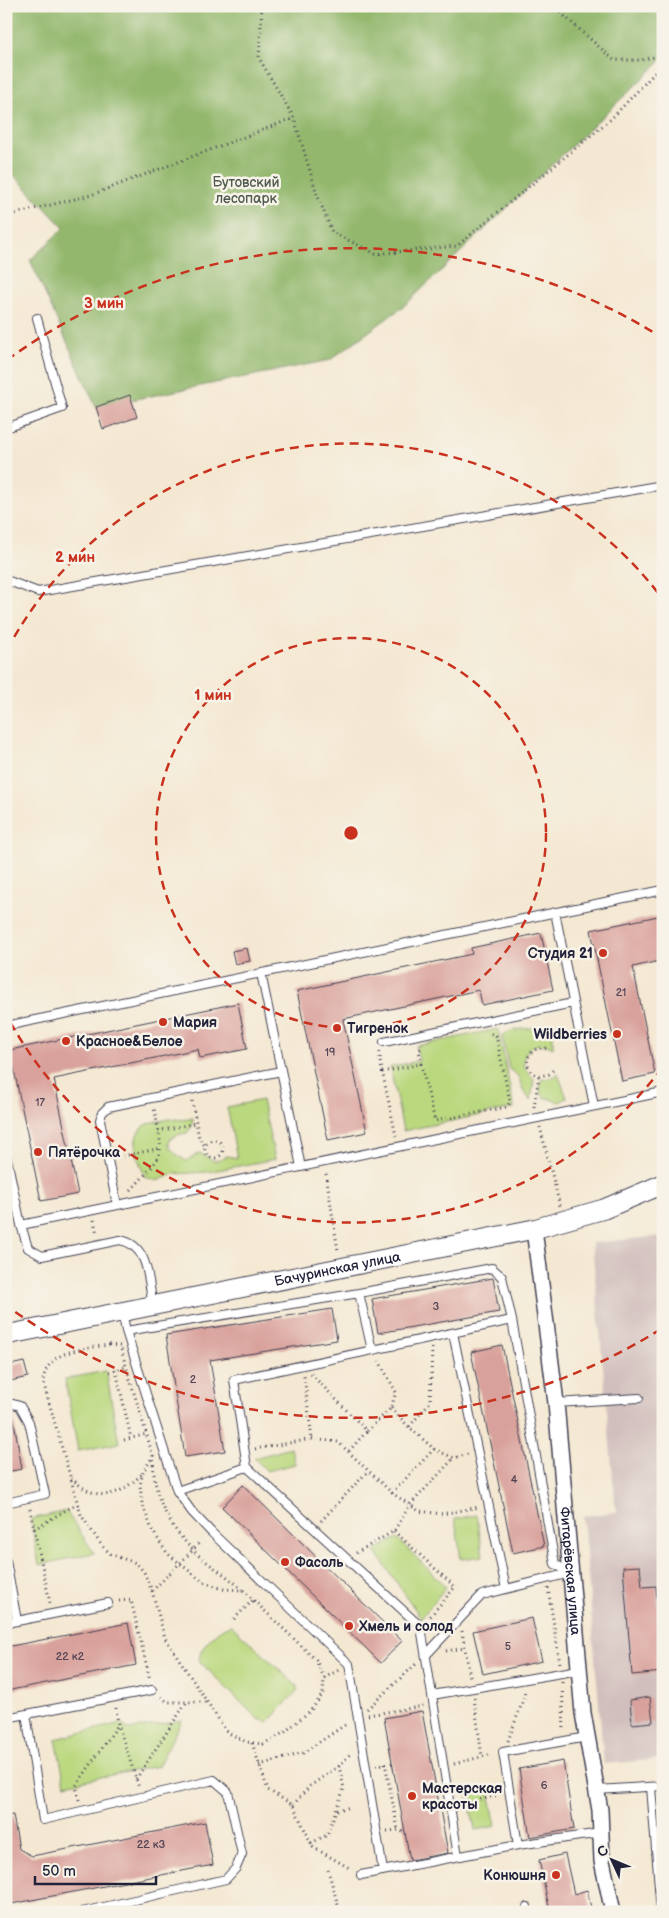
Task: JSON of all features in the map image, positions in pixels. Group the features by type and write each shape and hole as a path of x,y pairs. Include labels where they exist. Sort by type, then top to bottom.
{"street":[{"name":"Бачуринская улица","path":"6,1335 124,1322 153,1306 534,1229 604,1209 663,1184"},
{"name":"Фитарёвская улица","path":"534,1229 556,1403 579,1670 587,1736 597,1790 602,1861 612,1912"}],"lane":[{"path":"6,428 62,408 37,318"},
{"path":"6,580 38,592 663,485"},
{"path":"6,1026 663,890"},
{"path":"555,912 594,1106"},
{"path":"261,973 301,1167"},
{"path":"384,1042 573,1003"},
{"path":"117,1205 100,1120 102,1113 108,1107 281,1072"},
{"path":"21,1225 663,1092"},
{"path":"6,1154 21,1225 28,1248 42,1256 120,1240 130,1242 143,1255 153,1306"},
{"path":"383,1871 349,1664 211,1532 192,1512 177,1491 124,1322 359,1293 492,1268 502,1277 512,1320 555,1564 570,1572"},
{"path":"359,1293 372,1350"},
{"path":"458,1856 421,1627 247,1467 234,1380 512,1320"},
{"path":"453,1333 506,1589"},
{"path":"556,1403 639,1398"},
{"path":"6,1402 20,1406 29,1422 45,1494 6,1504"},
{"path":"177,1491 247,1467"},
{"path":"6,1561 18,1621"},
{"path":"426,1654 482,1596 570,1572"},
{"path":"6,1623 108,1602"},
{"path":"432,1695 579,1670"},
{"path":"6,1718 152,1690"},
{"path":"26,1714 43,1820 214,1780 228,1792 242,1854 236,1868 226,1879 82,1912"},
{"path":"518,1845 503,1752 587,1736"},
{"path":"597,1790 663,1786"},
{"path":"651,1787 662,1912"},
{"path":"361,1875 518,1845 601,1833"}],"path":[{"path":"262,6 259,58 294,118 317,194 332,232 376,254 457,246 611,119 663,64"},
{"path":"553,6 614,60 641,60 663,55"},
{"path":"6,216 90,194 294,118"},
{"path":"431,1045 419,1050 435,1121 507,1107 510,1102 496,1036 492,1032 483,1034"},
{"path":"384,1042 380,1055 382,1072 398,1147"},
{"path":"546,1048 535,1049 528,1056 527,1061 530,1071 539,1076 549,1074 553,1070"},
{"path":"382,1072 422,1064"},
{"path":"529,1120 536,1100 539,1076"},
{"path":"189,1090 200,1138 205,1146 205,1153 209,1157 218,1158 223,1153 223,1147 217,1140 211,1140 205,1146"},
{"path":"117,1205 154,1164 162,1148 152,1098"},
{"path":"538,1118 561,1209"},
{"path":"158,1131 196,1123"},
{"path":"108,1160 162,1148"},
{"path":"324,1162 339,1257"},
{"path":"92,1210 99,1244"},
{"path":"409,1426 430,1402 432,1337"},
{"path":"109,1344 120,1346 126,1367 153,1456 154,1473 164,1514 195,1552 231,1578 316,1660 324,1678 323,1694 311,1710 285,1732 263,1744 246,1742 227,1732 165,1638 152,1591 144,1572 136,1563 112,1555 102,1546 81,1515 43,1380 44,1371 50,1362 68,1352 109,1344"},
{"path":"349,1451 392,1408 396,1392 372,1350"},
{"path":"303,1365 367,1431"},
{"path":"303,1365 312,1439"},
{"path":"108,1372 126,1367"},
{"path":"116,1370 131,1438"},
{"path":"392,1408 434,1449 454,1458"},
{"path":"124,1440 147,1434"},
{"path":"245,1452 312,1439 338,1442 392,1492 419,1511 442,1514 489,1506"},
{"path":"392,1492 434,1449"},
{"path":"347,1558 394,1531 410,1505 454,1458 478,1451"},
{"path":"70,1477 84,1490 97,1494 111,1494 126,1488 143,1472 153,1456"},
{"path":"315,1528 368,1470"},
{"path":"143,1472 140,1485 142,1504 152,1530 167,1553 178,1564 203,1582 224,1589 243,1590"},
{"path":"28,1498 52,1614"},
{"path":"34,1529 73,1506 78,1505"},
{"path":"394,1531 454,1587 421,1627"},
{"path":"152,1591 199,1544"},
{"path":"108,1602 131,1600 152,1690 168,1702 207,1702"},
{"path":"234,1619 253,1600"},
{"path":"259,1765 304,1753 358,1717 426,1654"},
{"path":"508,1739 525,1695 522,1680"},
{"path":"136,1779 186,1702"},
{"path":"358,1717 434,1704"},
{"path":"82,1811 76,1786 118,1724 142,1796"},
{"path":"252,1743 268,1790 293,1805 313,1847 361,1875"},
{"path":"444,1766 503,1752"},
{"path":"385,1763 398,1830"},
{"path":"293,1805 310,1786 339,1766 344,1788 327,1835 311,1843"},
{"path":"451,1808 509,1791"},
{"path":"383,1798 391,1795"},
{"path":"336,1810 351,1807"},
{"path":"376,1832 398,1830 405,1834"},
{"path":"328,1870 340,1912"}],"shaded area":[{"path":"663,1236 663,1759 604,1764 583,1516 616,1512 592,1243"}],"green space":[{"name":"Бутовский лесопарк","path":"6,6 663,6 663,59 404,306 330,360 96,407 30,260 64,228 9,170 6,172"},
{"path":"553,1022 553,1048 547,1045 535,1046 530,1048 524,1057 525,1069 534,1079 531,1101 524,1092 518,1076 509,1069 502,1036 513,1031 539,1027"},
{"path":"498,1029 514,1108 403,1131 390,1067 419,1061 416,1046"},
{"path":"558,1074 567,1098 559,1102 544,1097 540,1092 541,1080"},
{"path":"262,1100 275,1159 207,1172 174,1174 157,1181 145,1177 136,1151 136,1143 137,1135 148,1124 170,1119 183,1120 193,1118 192,1126 187,1133 176,1135 171,1139 169,1143 175,1153 186,1161 199,1153 215,1161 227,1156 237,1158 227,1107"},
{"path":"106,1371 119,1443 78,1451 65,1379"},
{"path":"291,1448 295,1464 267,1471 254,1458"},
{"path":"66,1511 94,1553 39,1565 31,1519"},
{"path":"477,1515 483,1556 461,1559 455,1519"},
{"path":"397,1538 446,1587 421,1618 375,1551"},
{"path":"231,1625 296,1685 298,1690 268,1722 258,1719 200,1662 201,1651 210,1639 226,1626"},
{"path":"182,1720 158,1766 65,1784 56,1739 121,1723 129,1730"},
{"path":"488,1787 496,1826 475,1830 467,1791"}],"building":[{"path":"130,395 137,417 103,429 96,407"},
{"path":"663,915 663,960 633,967 655,1074 622,1081 591,930"},
{"path":"541,933 553,990 482,1005 479,990 343,1019 367,1132 328,1140 297,991 472,954 471,948"},
{"path":"247,948 250,961 235,964 232,951"},
{"path":"238,1003 247,1049 200,1058 198,1049 54,1079 78,1194 41,1201 10,1050"},
{"path":"493,1278 499,1312 378,1333 372,1299"},
{"path":"332,1309 337,1340 210,1360 225,1451 185,1457 166,1335"},
{"path":"502,1345 544,1546 513,1553 471,1352"},
{"path":"24,1362 28,1377 6,1382 6,1366"},
{"path":"13,1416 22,1469 6,1472 6,1417"},
{"path":"243,1485 402,1641 381,1663 222,1507"},
{"path":"640,1566 642,1587 656,1586 663,1672 632,1675 623,1567"},
{"path":"532,1618 542,1661 483,1674 473,1631"},
{"path":"128,1623 136,1665 6,1691 6,1647"},
{"path":"650,1697 653,1722 632,1724 630,1700"},
{"path":"422,1711 448,1853 410,1860 384,1718"},
{"path":"563,1761 574,1829 530,1837 519,1769"},
{"path":"13,1815 19,1849 32,1856 205,1822 213,1865 6,1905 6,1816"},
{"name":"Конюшня","path":"565,1854 574,1894 587,1890 592,1912 550,1912 539,1860"}],"place":[{"name":"Студия 21","path":"603,953"},
{"name":"Мария","path":"163,1022"},
{"name":"Тигренок","path":"337,1028"},
{"name":"Wildberries","path":"617,1034"},
{"name":"Красное&Белое","path":"66,1041"},
{"name":"Пятёрочка","path":"38,1152"},
{"name":"Фасоль","path":"285,1562"},
{"name":"Хмель и солод","path":"349,1626"},
{"name":"Мастерская красоты","path":"412,1796"},
{"name":"Конюшня","path":"556,1875"}]}
